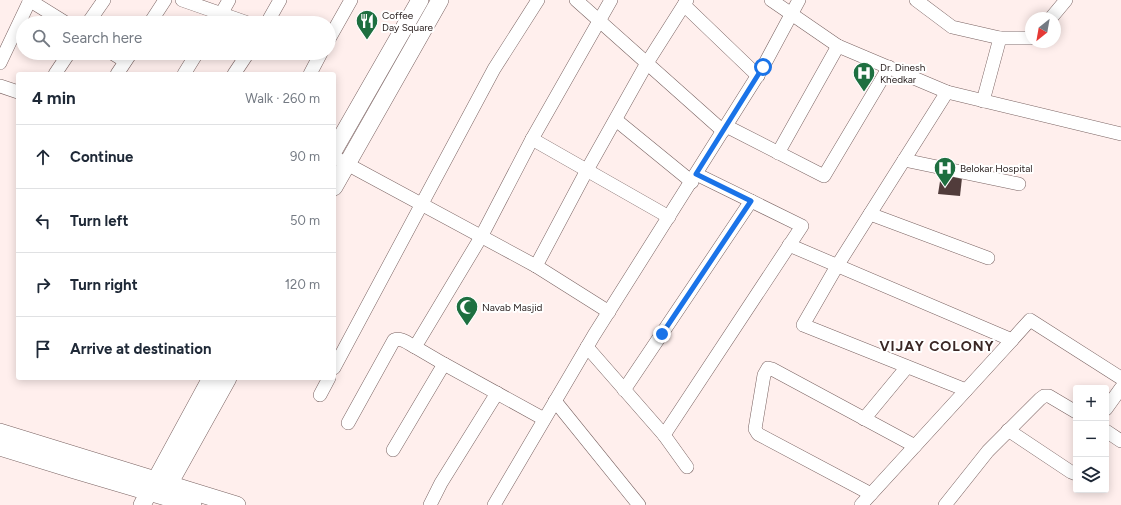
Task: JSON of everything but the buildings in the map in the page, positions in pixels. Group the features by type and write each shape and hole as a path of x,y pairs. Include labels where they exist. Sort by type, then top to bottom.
{"main road":[{"path":"336,147 420,0"},
{"path":"336,178 340,161 440,0"},
{"path":"157,496 210,380"},
{"path":"157,496 227,380"},
{"path":"0,432 157,496 237,505"},
{"path":"0,447 157,496 194,505"}],"street":[{"path":"22,16 30,0 55,16"},
{"path":"93,16 104,0"},
{"path":"155,16 165,0"},
{"path":"182,0 215,16"},
{"path":"220,16 229,0"},
{"path":"271,16 280,0"},
{"path":"336,27 351,0"},
{"path":"336,364 494,69 538,0"},
{"path":"576,0 725,129 824,176 889,67"},
{"path":"415,347 481,237 532,139 611,0"},
{"path":"771,0 838,46 947,92 1121,134"},
{"path":"494,505 587,347 758,76 799,0"},
{"path":"916,0 952,27 1000,38 1025,38"},
{"path":"1055,12 1062,1"},
{"path":"536,266 587,170 647,63 685,3 758,76"},
{"path":"0,63 16,29"},
{"path":"983,101 1000,38"},
{"path":"778,153 838,46"},
{"path":"56,72 64,60"},
{"path":"118,72 126,60"},
{"path":"185,72 193,60"},
{"path":"235,72 243,60"},
{"path":"311,72 317,60"},
{"path":"0,86 16,91"},
{"path":"947,92 837,266 803,325 966,390"},
{"path":"616,120 694,178 751,201 802,226 799,250 664,434"},
{"path":"532,139 669,217"},
{"path":"904,160 1019,184"},
{"path":"340,161 536,266 609,312"},
{"path":"624,390 751,201"},
{"path":"870,214 988,258"},
{"path":"799,250 1012,340"},
{"path":"862,505 1030,320 1121,378"},
{"path":"348,423 394,340 400,339 544,419"},
{"path":"587,347 664,434 686,467"},
{"path":"393,450 444,364"},
{"path":"864,419 907,367"},
{"path":"871,494 758,434 755,429 765,371 768,368 772,369 915,446"},
{"path":"320,394 328,380"},
{"path":"1109,405 1121,388"},
{"path":"430,505 441,483 497,393"},
{"path":"945,505 988,451 1035,403 1044,396 1053,398 1073,410"},
{"path":"555,401 639,505"},
{"path":"1008,430 1073,472"}],"place":[{"name":"Coffee Day Square","path":"367,40"},
{"name":"Dr. Dinesh Khedkar","path":"864,92"},
{"name":"Belokar Hospital","path":"945,188"},
{"name":"Navab Masjid","path":"467,326"}],"district":[{"name":"VIJAY COLONY","path":"937,346"}],"route":[{"path":"662,334 751,201 696,174 763,67"}]}
